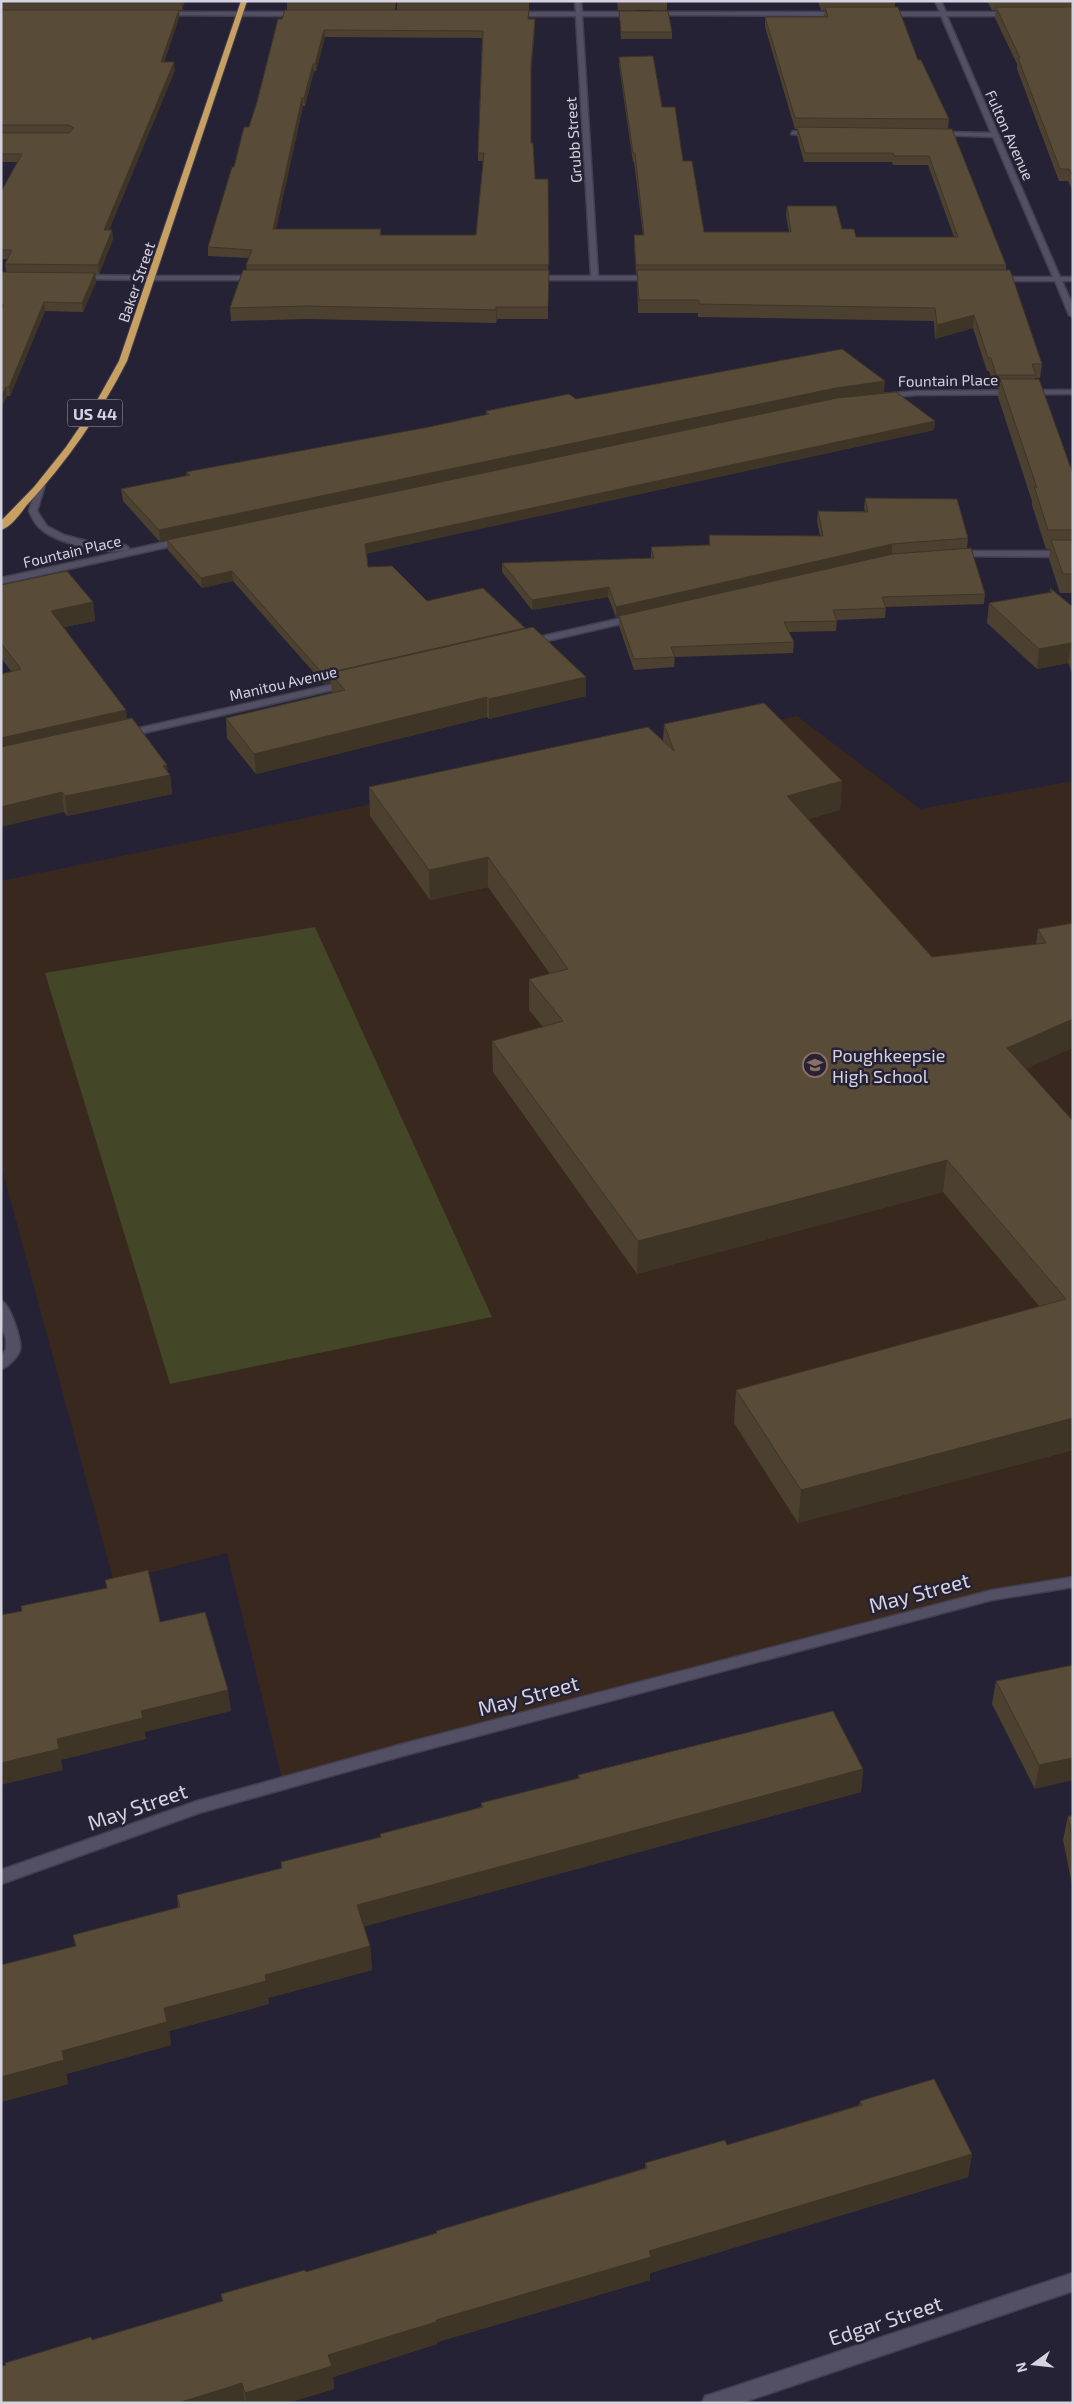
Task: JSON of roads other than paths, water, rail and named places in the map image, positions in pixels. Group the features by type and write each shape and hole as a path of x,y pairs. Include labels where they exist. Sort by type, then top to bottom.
{"highway":[{"name":"US 44","path":"240,14 244,1"},
{"name":"Baker Street","path":"1,527 41,484 76,441 114,381 130,344 240,14"}],"street":[{"name":"Grubb Street","path":"578,1 577,14 595,278"},
{"name":"Fulton Avenue","path":"938,1 1073,315"},
{"path":"156,14 311,14"},
{"path":"508,14 637,14"},
{"path":"646,14 844,14"},
{"path":"874,14 1023,14"},
{"path":"793,134 822,134"},
{"path":"928,134 996,135"},
{"path":"67,277 268,278"},
{"path":"526,278 664,278"},
{"path":"990,279 1073,279"},
{"name":"Fountain Place","path":"873,396 916,393 1073,392"},
{"name":"Fountain Place","path":"41,484 33,511 44,528 72,541 108,548 150,548"},
{"name":"Fountain Place","path":"1,581 188,540"},
{"path":"946,554 1073,554"},
{"path":"524,643 640,617"},
{"name":"Manitou Avenue","path":"118,736 360,681"},
{"path":"1,1305 13,1339 13,1350 1,1365"},
{"name":"May Street","path":"1,1877 197,1807 406,1749 992,1595 1073,1582"},
{"name":"Edgar Street","path":"712,2403 1073,2282"}],"place":[{"name":"Poughkeepsie High School","path":"815,1065"}]}
